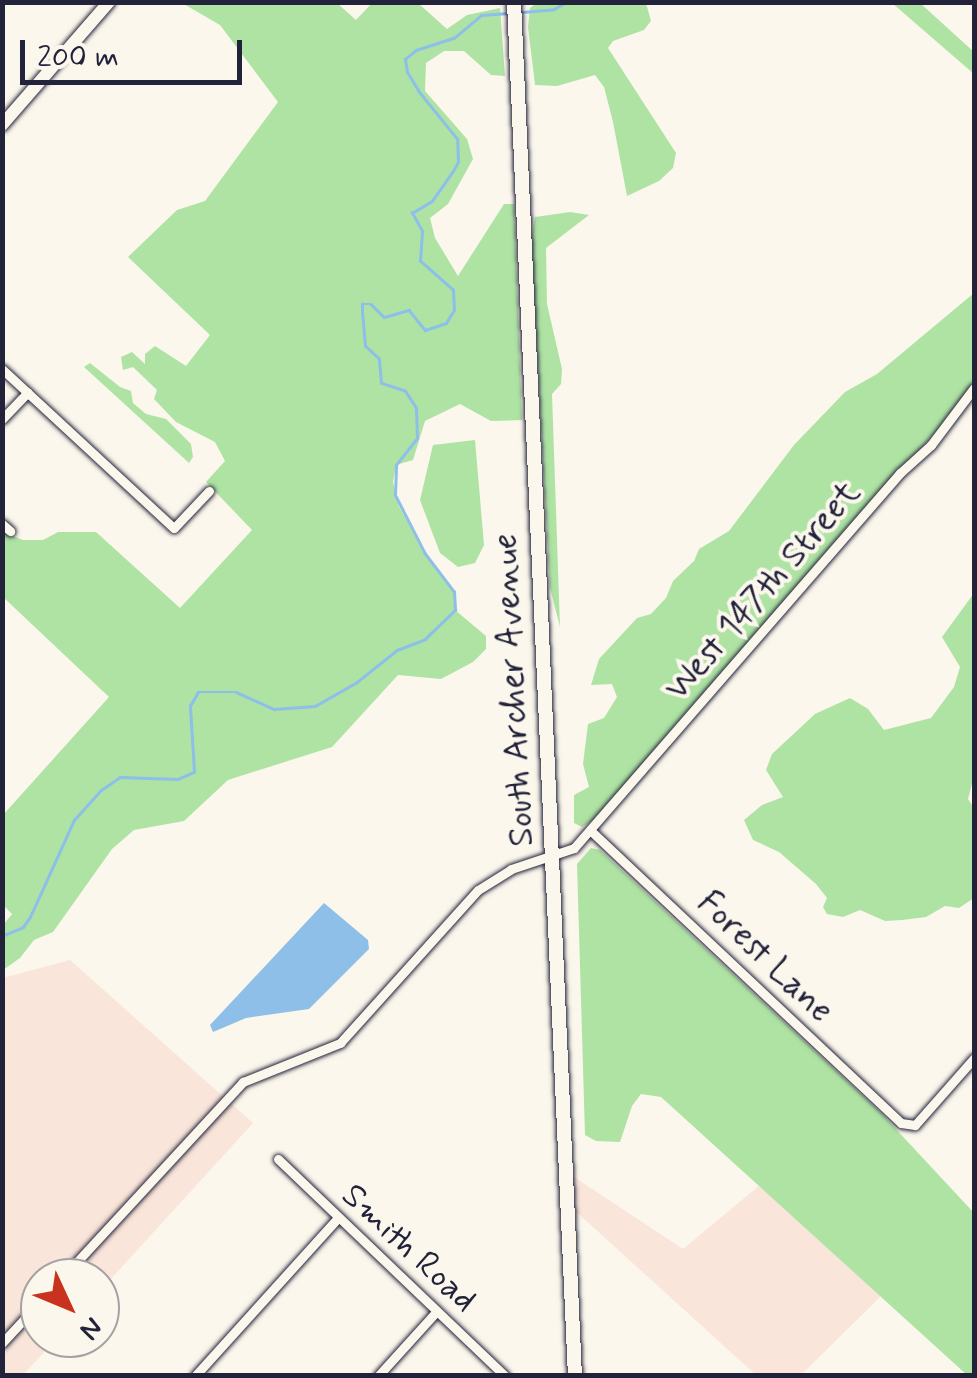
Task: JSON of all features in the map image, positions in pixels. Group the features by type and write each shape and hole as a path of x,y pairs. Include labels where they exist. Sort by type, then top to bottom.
{"main road":[{"name":"South Archer Avenue","path":"514,2 575,1376"}],"street":[{"path":"2,124 109,2"},
{"path":"2,369 174,528 208,491"},
{"name":"West 147th Street","path":"80,1258 243,1082 264,1071 310,1059 340,1043 478,890 511,868 570,852 900,472 932,445 974,388"},
{"path":"2,418 28,392"},
{"name":"Forest Lane","path":"590,830 901,1123 915,1125 974,1058"},
{"name":"Smith Road","path":"278,1158 336,1219 505,1376"},
{"path":"195,1376 336,1219"},
{"path":"378,1376 436,1312"},
{"path":"2,1342 20,1323"}],"shaded area":[{"path":"70,960 253,1123 120,1269 120,1258 20,1258 20,1358 39,1358 23,1375 3,1376 3,978"},
{"path":"571,1175 683,1249 760,1185 881,1296 801,1375 756,1375 571,1207"}],"green space":[{"path":"538,2 646,3 651,21 644,30 613,41 608,48 676,153 673,168 659,181 627,196 604,87 595,75 557,86 535,85 528,27 530,8"},
{"path":"182,3 337,3 356,20 372,3 418,3 447,29 467,15 500,8 505,76 491,75 464,51 444,51 426,63 425,91 467,139 473,159 448,204 430,218 435,238 458,276 504,204 514,204 522,420 491,421 460,404 425,421 413,460 396,465 393,482 399,506 425,554 454,592 455,610 486,636 486,649 473,662 441,679 398,675 332,747 228,780 184,821 134,830 112,849 53,932 34,940 20,958 3,970 3,925 12,914 3,905 3,815 109,697 3,597 3,532 23,540 43,540 58,532 96,532 180,608 252,530 206,482 225,461 215,442 176,422 154,399 157,390 133,367 123,370 121,357 132,352 145,364 145,354 155,346 186,366 210,335 128,257 177,210 205,201 278,102 220,25"},
{"path":"892,3 920,3 974,52 974,74"},
{"path":"570,212 589,215 546,248 547,304 562,369 561,384 552,394 560,627 550,588 531,240 535,217"},
{"path":"974,293 974,388 598,817 582,827 574,823 574,795 589,787 583,764 588,724 604,718 617,697 612,684 591,685 599,659 637,618 651,614 666,598 673,581 694,561 699,549 729,531 794,445 845,392 877,374"},
{"path":"90,363 131,391 133,403 146,414 166,419 191,444 193,457 189,463 84,367"},
{"path":"475,440 484,545 475,563 458,567 440,553 420,500 433,445"},
{"path":"974,593 974,776 968,799 974,808 974,898 959,908 945,906 926,917 902,920 885,921 860,910 843,917 827,914 823,907 827,898 816,884 779,852 753,840 744,820 762,805 783,797 766,770 772,754 815,714 850,698 868,709 884,730 931,718 954,687 960,667 942,637"},
{"path":"591,848 600,850 881,1113 974,1213 974,1375 967,1375 661,1097 641,1094 632,1106 620,1142 596,1141 585,1135 577,864"}],"water":[{"path":"324,903 368,940 369,949 309,1009 246,1018 213,1032 210,1025"}],"waterway":[{"path":"522,12 554,9 566,2"},
{"path":"2,936 23,927 30,917 74,820 101,790 120,777 178,779 194,772 190,706 198,692 236,692 274,709 315,706 357,682 397,650 425,639 455,610 454,592 425,554 395,495 396,465 417,438 416,408 405,391 381,383 379,359 365,346 362,304 371,304 384,317 409,310 425,330 446,323 454,310 453,290 420,261 422,231 412,213 432,201 453,171 458,162 457,139 419,92 407,72 405,59 416,50 454,38 481,15 508,13"}]}
